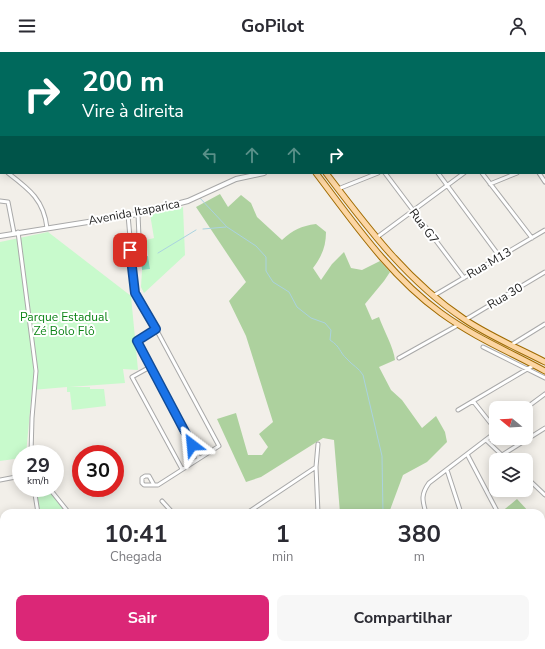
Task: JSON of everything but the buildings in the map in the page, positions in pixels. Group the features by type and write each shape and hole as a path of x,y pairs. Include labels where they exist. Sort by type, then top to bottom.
{"main road":[{"path":"317,174 383,260 427,302 458,325 545,371"},
{"path":"327,174 376,238 408,275 432,296 465,320 545,362"}],"street":[{"path":"9,174 25,186 38,200 45,214 47,228"},
{"name":"Avenida Itaparica","path":"0,236 16,232 138,214 188,201 236,179 259,174"},
{"path":"338,189 376,174"},
{"name":"Rua G7","path":"386,174 412,211 464,278"},
{"path":"439,174 500,257"},
{"path":"376,238 463,174"},
{"path":"483,174 532,238"},
{"path":"490,184 515,174"},
{"path":"0,201 8,202 16,232 36,371 31,445"},
{"path":"130,250 137,248 139,238 138,214"},
{"path":"128,215 135,293 219,446 158,485 154,485"},
{"name":"Rua M13","path":"432,296 545,230"},
{"path":"129,238 139,238"},
{"name":"Rua 30","path":"465,320 545,272"},
{"path":"511,345 545,324"},
{"path":"399,358 458,325"},
{"path":"156,329 137,341 200,458"},
{"path":"483,347 545,378"},
{"path":"458,410 534,365"},
{"path":"150,367 132,377 182,469"},
{"path":"533,403 545,394"},
{"path":"473,401 489,422"},
{"path":"505,453 545,428"},
{"path":"425,509 422,499 423,491 429,483 489,437"},
{"path":"486,440 500,453"},
{"path":"318,444 316,467 318,509"},
{"path":"467,454 496,509"},
{"path":"253,509 316,467"},
{"path":"448,470 460,509"},
{"path":"0,480 12,478"},
{"path":"533,483 544,493"},
{"path":"35,497 37,509"},
{"path":"56,497 66,509"},
{"path":"162,501 169,509"}],"green space":[{"path":"220,194 228,207 241,195 251,203 257,217 282,240 302,227 316,224 326,232 323,251 313,268 321,280 332,264 344,252 351,268 362,270 380,261 390,272 365,304 372,320 379,317 391,344 394,355 395,360 379,367 391,390 402,400 422,428 436,416 445,432 447,442 427,462 403,475 390,509 340,509 334,440 323,438 261,477 246,482 217,419 236,413 248,455 262,455 268,447 259,434 273,422 246,336 229,301 246,282 196,207"},
{"path":"183,207 185,255 144,293 141,287 142,270 150,269 146,240 154,238 150,214"},
{"name":"Parque Estadual Zé Bolo Flô","path":"48,232 131,296 138,370 123,369 125,383 69,387 104,389 106,406 72,410 70,392 67,392 67,387 32,390 27,445 12,445 12,459 0,461 0,242"},
{"path":"148,256 150,269 142,270 141,257"},
{"path":"37,497 54,497 64,509 39,509"},
{"path":"517,499 526,509 505,509"}],"waterway":[{"path":"199,197 227,227 256,246 266,257 266,271 273,282 289,292 297,307 311,318 325,323 331,330 330,340 336,345 344,356 360,370 363,375 382,456 383,509"},
{"path":"203,229 226,227"},
{"path":"158,253 196,230"}],"route":[{"path":"130,250 135,293 156,329 137,341 192,445"}]}
